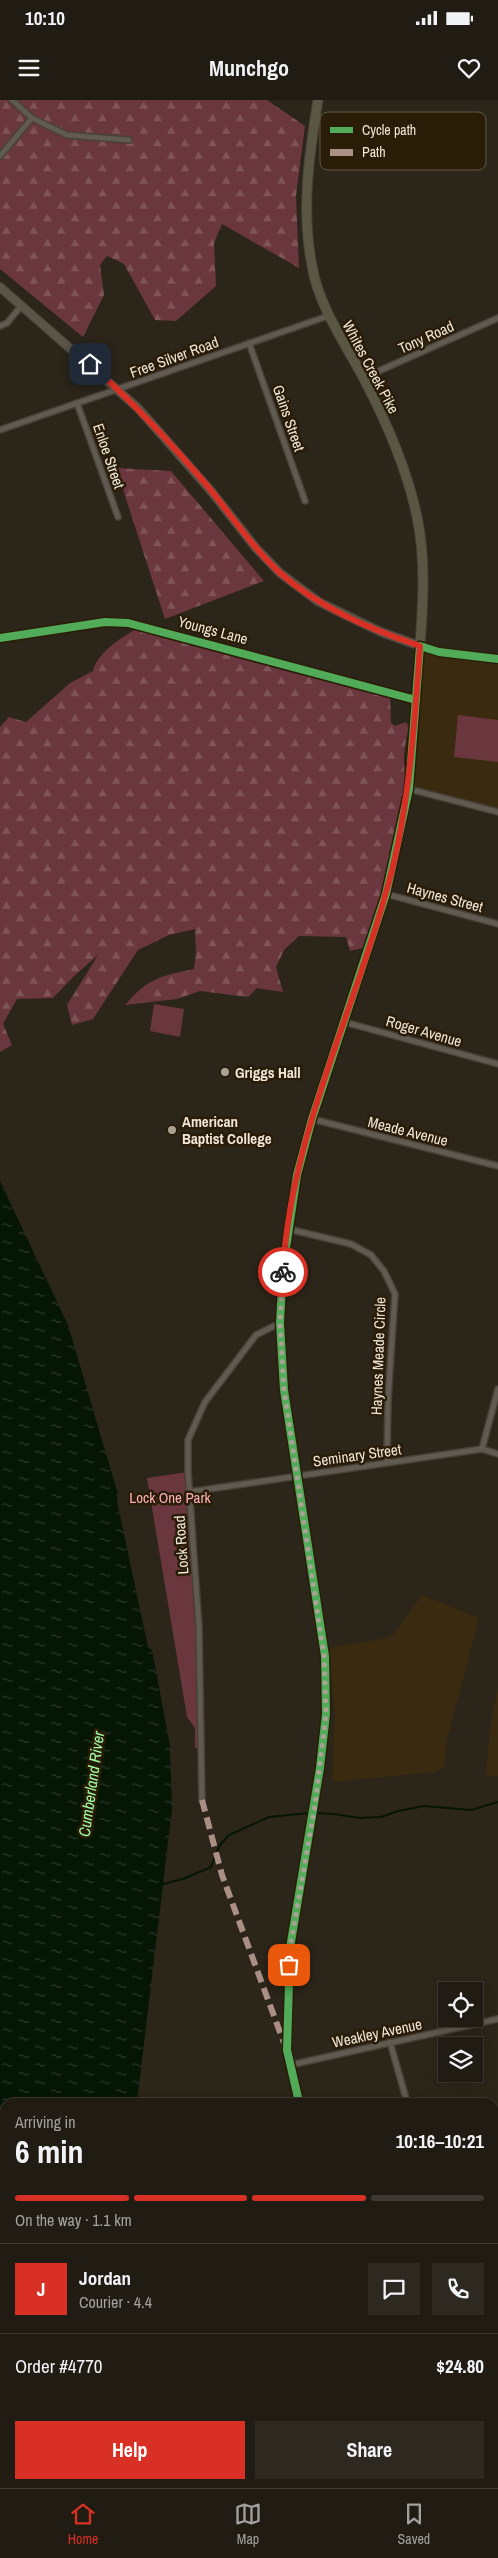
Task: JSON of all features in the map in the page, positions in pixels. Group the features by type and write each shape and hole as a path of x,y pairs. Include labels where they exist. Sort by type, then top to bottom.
{"main road":[{"name":"Whites Creek Pike","path":"318,100 306,192 306,222 312,268 328,316 364,378 395,442 417,518 423,587 420,646"},
{"path":"420,646 439,652 498,659"}],"street":[{"path":"12,100 32,118 66,135 129,140"},
{"path":"0,156 32,118"},
{"path":"0,287 119,390 175,448 256,548 280,573 319,602 380,632 420,646 409,789 386,894 312,1119 297,1174 288,1229 280,1323 284,1390 324,1656 326,1714 320,1768 290,1948 287,2050 298,2098"},
{"path":"0,326 7,323 22,305"},
{"name":"Free Silver Road","path":"0,430 328,316"},
{"name":"Tony Road","path":"364,378 498,318"},
{"name":"Gains Street","path":"249,343 305,501"},
{"name":"Enloe Street","path":"78,403 118,517"},
{"name":"Youngs Lane","path":"0,638 105,622 128,623 416,700"},
{"path":"409,789 498,812"},
{"name":"Haynes Street","path":"386,894 498,924"},
{"name":"Roger Avenue","path":"344,1022 498,1064"},
{"name":"Meade Avenue","path":"312,1119 498,1166"},
{"name":"Haynes Meade Circle","path":"288,1229 352,1244 372,1255 384,1271 395,1294 388,1399 387,1463"},
{"name":"Lock Road","path":"202,1800 199,1627 189,1492 188,1440 205,1402 256,1335 280,1323"},
{"path":"482,1449 498,1389"},
{"name":"Seminary Street","path":"189,1492 482,1449 498,1454"},
{"name":"Weakley Avenue","path":"290,2065 498,2019"},
{"path":"390,2042 406,2098"}],"shaded area":[{"path":"420,646 498,659 498,812 409,789"},
{"path":"422,1595 479,1618 447,1740 444,1767 435,1772 332,1782 335,1713 329,1648 387,1638 394,1634"},
{"path":"498,1687 498,1776 486,1775 490,1727"}],"green space":[{"path":"0,100 267,100 305,126 296,196 299,268 222,224 214,243 216,286 176,321 155,320 124,264 107,256 100,265 104,295 83,337 0,269"},
{"path":"116,468 171,471 264,581 165,619"},
{"path":"141,626 390,693 391,723 395,726 406,722 409,727 404,758 406,782 409,789 371,946 350,951 346,937 299,936 284,950 276,967 283,992 257,988 248,997 200,991 177,999 125,1005 141,989 156,979 194,969 196,953 195,929 169,935 138,950 93,1019 72,1025 67,1005 98,955 53,998 17,999 3,1024 12,1045 0,1052 0,727 9,717 26,722 70,683 93,671 100,657 112,645"},
{"path":"458,715 498,720 498,762 454,757"},
{"path":"154,1004 184,1009 180,1037 150,1031"},
{"name":"Lock One Park","path":"188,1472 199,1627 199,1748 195,1748 195,1728 187,1717 147,1478"}],"water":[{"name":"Cumberland River","path":"0,1181 68,1325 118,1494 117,1501 148,1647 152,1650 170,1746 172,1809 137,2098 0,2098"}],"waterway":[{"path":"314,1813 360,1818 381,1817 398,1811 424,1806 471,1810 498,1802"},
{"path":"163,1884 183,1879 211,1867 220,1845 229,1835 269,1817 309,1813"}],"marked path":[{"path":"202,1800 222,1875 284,2043"}],"cycle path":[{"path":"0,638 105,622 128,623 416,700"},
{"path":"298,2098 287,2050 290,1948 320,1768 326,1714 325,1656 284,1390 280,1323 283,1268 297,1175 312,1119 386,894 409,789 420,646 439,652 498,659"}],"way so far":[{"path":"283,1272 280,1323 284,1390 324,1656 326,1714 315,1805 290,1948 289,1965"}],"place":[{"name":"Griggs Hall","path":"225,1072"},
{"name":"American Baptist College","path":"172,1130"}],"route":[{"path":"90,364 155,425 211,490 256,548 280,573 319,602 380,632 420,646 409,789 386,894 312,1119 297,1174 283,1272"}]}
